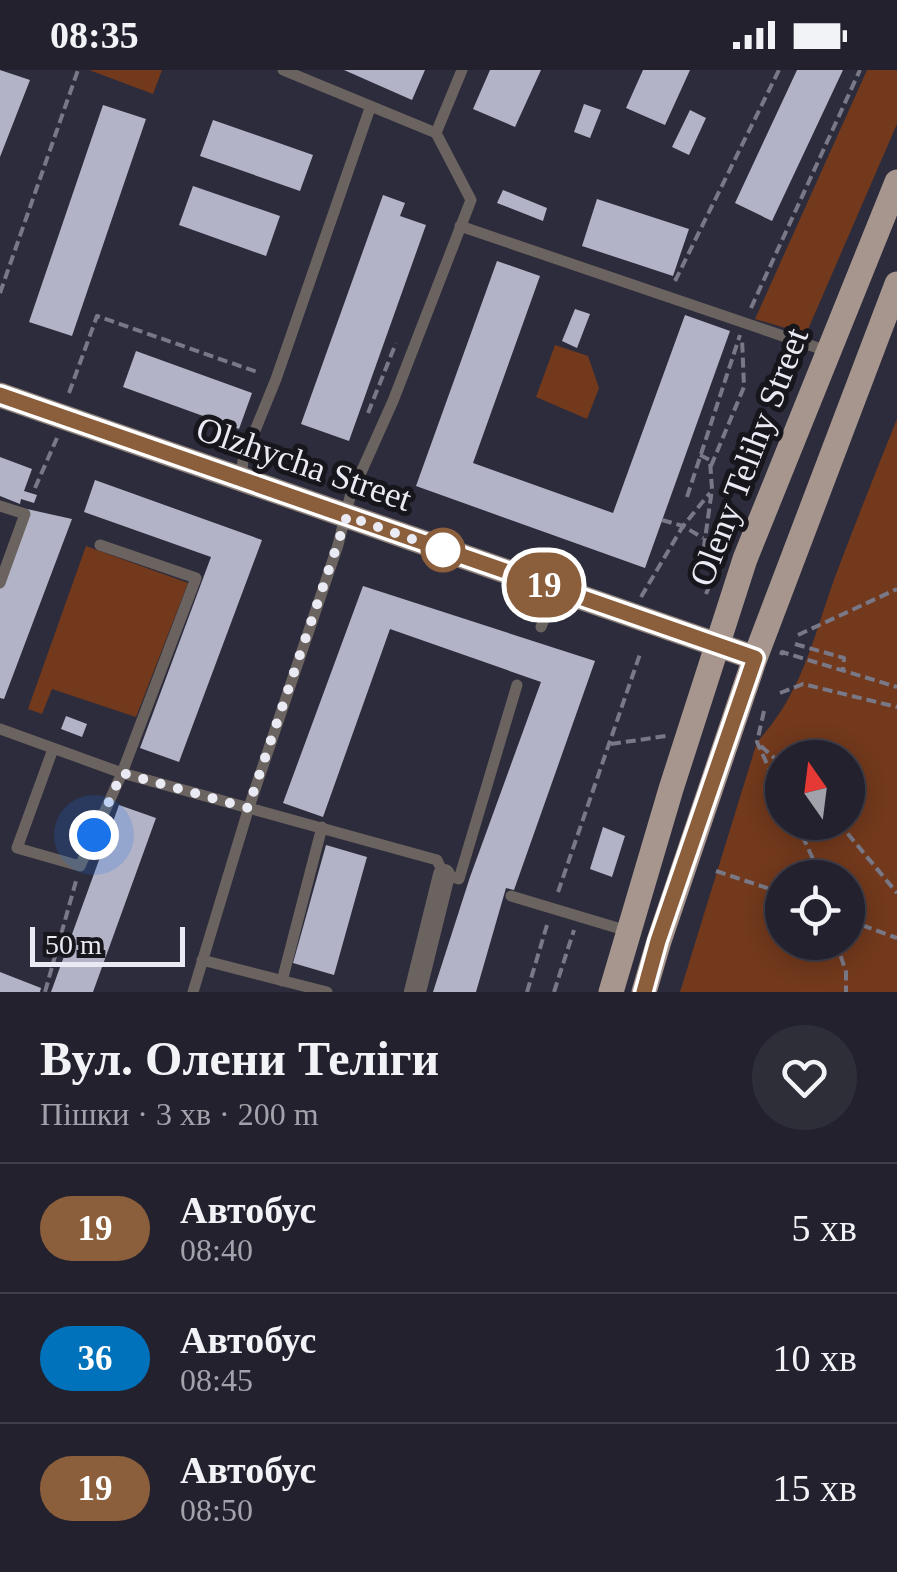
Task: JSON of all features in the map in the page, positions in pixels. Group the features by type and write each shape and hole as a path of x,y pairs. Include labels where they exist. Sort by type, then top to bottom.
{"main road":[{"name":"Oleny Telihy Street","path":"611,992 745,560 897,182"},
{"path":"644,992 755,658 897,284"},
{"name":"Olzhycha Street","path":"0,395 755,658"}],"street":[{"path":"416,992 444,875"}],"lane":[{"path":"192,992 350,498 393,402 470,200 436,133 283,70"},
{"path":"436,133 462,70"},
{"path":"241,480 243,460 276,379 370,108"},
{"path":"460,226 827,352"},
{"path":"0,506 24,514 0,583"},
{"path":"53,748 17,848 80,866 122,773 196,578 100,544"},
{"path":"541,627 556,589"},
{"path":"0,729 122,773 437,860 444,875 459,879 517,684"},
{"path":"282,981 322,826"},
{"path":"511,896 630,932"},
{"path":"202,960 327,992"}],"path":[{"path":"0,294 78,70"},
{"path":"668,297 779,70"},
{"path":"744,323 860,70"},
{"path":"68,398 98,316 276,379"},
{"path":"686,496 742,330 744,387 711,466"},
{"path":"35,488 57,438"},
{"path":"700,455 710,460 712,489 702,561"},
{"path":"638,601 683,526 712,489"},
{"path":"662,520 705,539"},
{"path":"706,594 718,565"},
{"path":"798,634 897,589"},
{"path":"795,644 844,658 843,670"},
{"path":"782,652 897,687"},
{"path":"527,992 640,654"},
{"path":"780,693 803,684 897,707"},
{"path":"764,711 757,742 765,759"},
{"path":"610,744 668,736"},
{"path":"757,742 765,749"},
{"path":"853,840 897,893"},
{"path":"46,992 80,866"},
{"path":"716,871 765,887"},
{"path":"554,992 578,916"},
{"path":"865,926 897,938"},
{"path":"842,960 846,992"}],"shaded area":[{"path":"89,70 162,70 153,94"},
{"path":"867,70 897,70 897,124 806,334 755,319"},
{"path":"555,345 588,356 599,388 587,419 536,397"},
{"path":"897,419 897,992 680,992 757,742 796,684"},
{"path":"86,546 188,583 136,717 52,689 42,714 28,709"}],"building":[{"path":"0,70 30,80 0,157"},
{"path":"344,70 425,70 412,100"},
{"path":"490,70 541,70 515,127 473,109"},
{"path":"643,70 690,70 665,125 626,108"},
{"path":"797,70 843,70 772,221 735,203"},
{"path":"584,104 601,110 590,138 574,132"},
{"path":"103,105 146,119 72,336 29,322"},
{"path":"690,110 706,118 689,155 672,147"},
{"path":"213,120 313,155 300,191 200,156"},
{"path":"193,186 280,216 266,256 179,225"},
{"path":"503,190 547,208 543,221 497,203"},
{"path":"383,195 405,203 400,216 426,225 349,441 301,424"},
{"path":"597,199 689,229 673,276 582,246"},
{"path":"497,261 540,276 473,463 613,513 685,315 730,331 645,568 416,486"},
{"path":"575,309 590,314 577,348 562,341"},
{"path":"136,351 252,393 239,429 123,387"},
{"path":"0,457 32,469 24,491 37,495 34,503 21,499 20,504 0,496"},
{"path":"95,480 262,540 179,762 140,748 211,557 84,512"},
{"path":"27,509 72,519 4,699 0,698 0,583"},
{"path":"363,586 595,661 514,890 506,888 476,992 433,992 541,682 390,629 323,817 283,803"},
{"path":"66,716 87,724 82,737 61,729"},
{"path":"119,805 156,818 93,992 51,992"},
{"path":"603,827 625,836 612,877 590,869"},
{"path":"326,845 367,857 334,975 293,963"},
{"path":"0,972 41,988 40,992 0,992"}],"bus line":[{"name":"19","path":"0,395 755,658 644,992"}],"route":[{"path":"94,835 122,773 248,808 347,516 443,550"}]}
